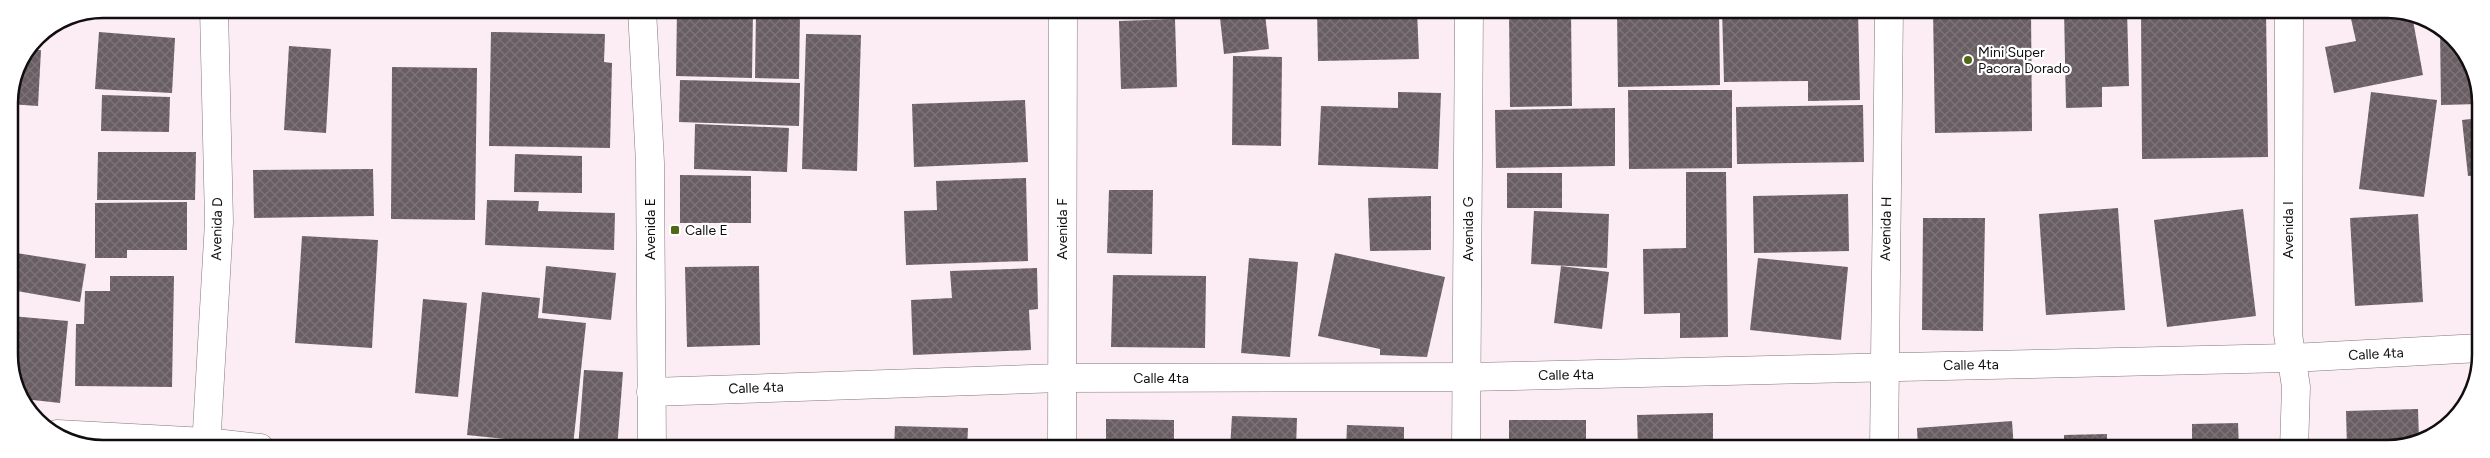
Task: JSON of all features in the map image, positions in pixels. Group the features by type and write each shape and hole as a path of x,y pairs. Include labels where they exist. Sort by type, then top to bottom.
{"street":[{"name":"Avenida D","path":"206,440 219,222 214,18"},
{"name":"Avenida E","path":"642,18 650,162 652,440"},
{"name":"Avenida F","path":"1062,18 1062,440"},
{"name":"Avenida G","path":"1466,440 1469,18"},
{"name":"Avenida H","path":"1884,440 1889,18"},
{"name":"Avenida I","path":"2290,18 2288,334 2296,387 2294,440"},
{"name":"Calle 4ta","path":"652,392 1061,378 1468,377 2292,358 2472,348"},
{"path":"73,435 132,440"}],"building":[{"path":"677,18 753,18 752,78 676,76"},
{"path":"756,18 800,18 799,79 755,78"},
{"path":"1220,18 1265,18 1269,49 1224,54"},
{"path":"1317,18 1417,18 1419,59 1318,61"},
{"path":"1509,18 1571,18 1572,106 1510,107"},
{"path":"1617,18 1719,18 1720,85 1618,87"},
{"path":"1722,18 1858,18 1860,100 1808,101 1808,81 1724,82"},
{"path":"1933,18 2031,18 2032,131 1935,133"},
{"path":"2064,18 2127,18 2129,86 2102,87 2102,107 2066,108"},
{"path":"2141,18 2266,18 2268,157 2142,159"},
{"path":"2351,18 2399,18 2413,22 2423,75 2334,93 2325,47 2356,41"},
{"path":"1175,19 1177,87 1121,89 1119,21"},
{"path":"99,32 175,38 172,93 95,89"},
{"path":"491,32 605,34 604,62 612,63 610,148 489,146"},
{"path":"806,34 861,35 857,171 802,169"},
{"path":"2440,36 2448,42 2461,60 2471,86 2472,102 2472,104 2441,105"},
{"path":"289,46 331,49 326,133 284,130"},
{"path":"36,50 41,50 38,106 18,105 18,102 19,86 24,70"},
{"path":"1233,56 1282,57 1281,146 1232,145"},
{"path":"392,67 477,68 475,220 391,219"},
{"path":"680,80 800,83 799,126 679,122"},
{"path":"1628,90 1732,90 1732,168 1629,169"},
{"path":"1398,92 1441,93 1438,169 1318,165 1321,106 1398,108"},
{"path":"2371,92 2437,100 2424,197 2359,189"},
{"path":"102,95 170,97 169,132 101,131"},
{"path":"1025,100 1028,162 914,167 912,104"},
{"path":"1863,105 1864,162 1737,164 1736,107"},
{"path":"1615,108 1615,166 1496,168 1495,110"},
{"path":"2472,119 2472,176 2468,176 2462,120"},
{"path":"695,124 789,128 787,172 694,169"},
{"path":"98,152 196,152 195,200 97,200"},
{"path":"515,154 582,156 582,193 514,192"},
{"path":"373,169 374,216 254,218 253,170"},
{"path":"1686,172 1726,172 1728,337 1680,338 1680,313 1644,314 1643,249 1686,248"},
{"path":"1507,173 1562,173 1562,208 1507,208"},
{"path":"680,175 751,176 751,223 680,223"},
{"path":"1026,178 1028,261 906,265 904,211 937,210 936,181"},
{"path":"1109,190 1153,190 1152,254 1107,253"},
{"path":"1848,194 1849,251 1754,253 1753,196"},
{"path":"1431,196 1431,250 1370,251 1368,198"},
{"path":"487,200 539,201 538,211 615,213 614,250 485,245"},
{"path":"187,202 187,250 127,250 127,258 95,258 95,203"},
{"path":"2118,208 2125,310 2046,315 2039,214"},
{"path":"2243,209 2256,316 2167,327 2154,220"},
{"path":"1534,211 1609,214 1607,268 1531,264"},
{"path":"2418,214 2423,302 2355,306 2350,218"},
{"path":"1923,218 1985,218 1983,331 1922,330"},
{"path":"302,236 378,240 372,348 295,343"},
{"path":"18,253 86,264 80,302 18,291"},
{"path":"1335,253 1445,277 1427,357 1380,355 1380,349 1318,336"},
{"path":"1249,258 1298,262 1290,357 1241,353"},
{"path":"1758,258 1848,267 1841,340 1750,330"},
{"path":"546,266 616,273 611,320 542,313"},
{"path":"759,266 760,345 687,347 685,267"},
{"path":"1561,266 1609,272 1602,329 1554,323"},
{"path":"1037,268 1038,309 1029,310 1031,350 913,355 911,300 952,298 950,271"},
{"path":"1113,275 1206,276 1205,348 1111,347"},
{"path":"110,276 174,276 172,387 75,386 76,324 84,324 85,291 110,291"},
{"path":"482,292 540,298 538,318 586,323 574,440 515,440 467,435"},
{"path":"423,299 467,303 458,397 415,393"},
{"path":"18,317 68,321 60,403 30,400 26,393 19,372"},
{"path":"584,370 623,372 618,440 579,440"},
{"path":"2418,409 2419,434 2404,439 2347,440 2346,411"},
{"path":"1713,413 1713,440 1638,440 1637,415"},
{"path":"1232,416 1297,418 1296,440 1231,440"},
{"path":"1106,419 1174,420 1174,440 1106,440"},
{"path":"1509,420 1586,420 1586,440 1509,440"},
{"path":"2012,421 2013,440 1918,440 1917,428"},
{"path":"2238,423 2239,440 2192,440 2192,424"},
{"path":"1347,425 1404,427 1404,440 1346,440"},
{"path":"895,426 968,428 967,440 894,440"},
{"path":"2107,434 2107,440 2064,440 2064,435"}],"place":[{"name":"Mini Super Pacora Dorado","path":"1968,60"},
{"name":"Calle E","path":"675,230"}]}
